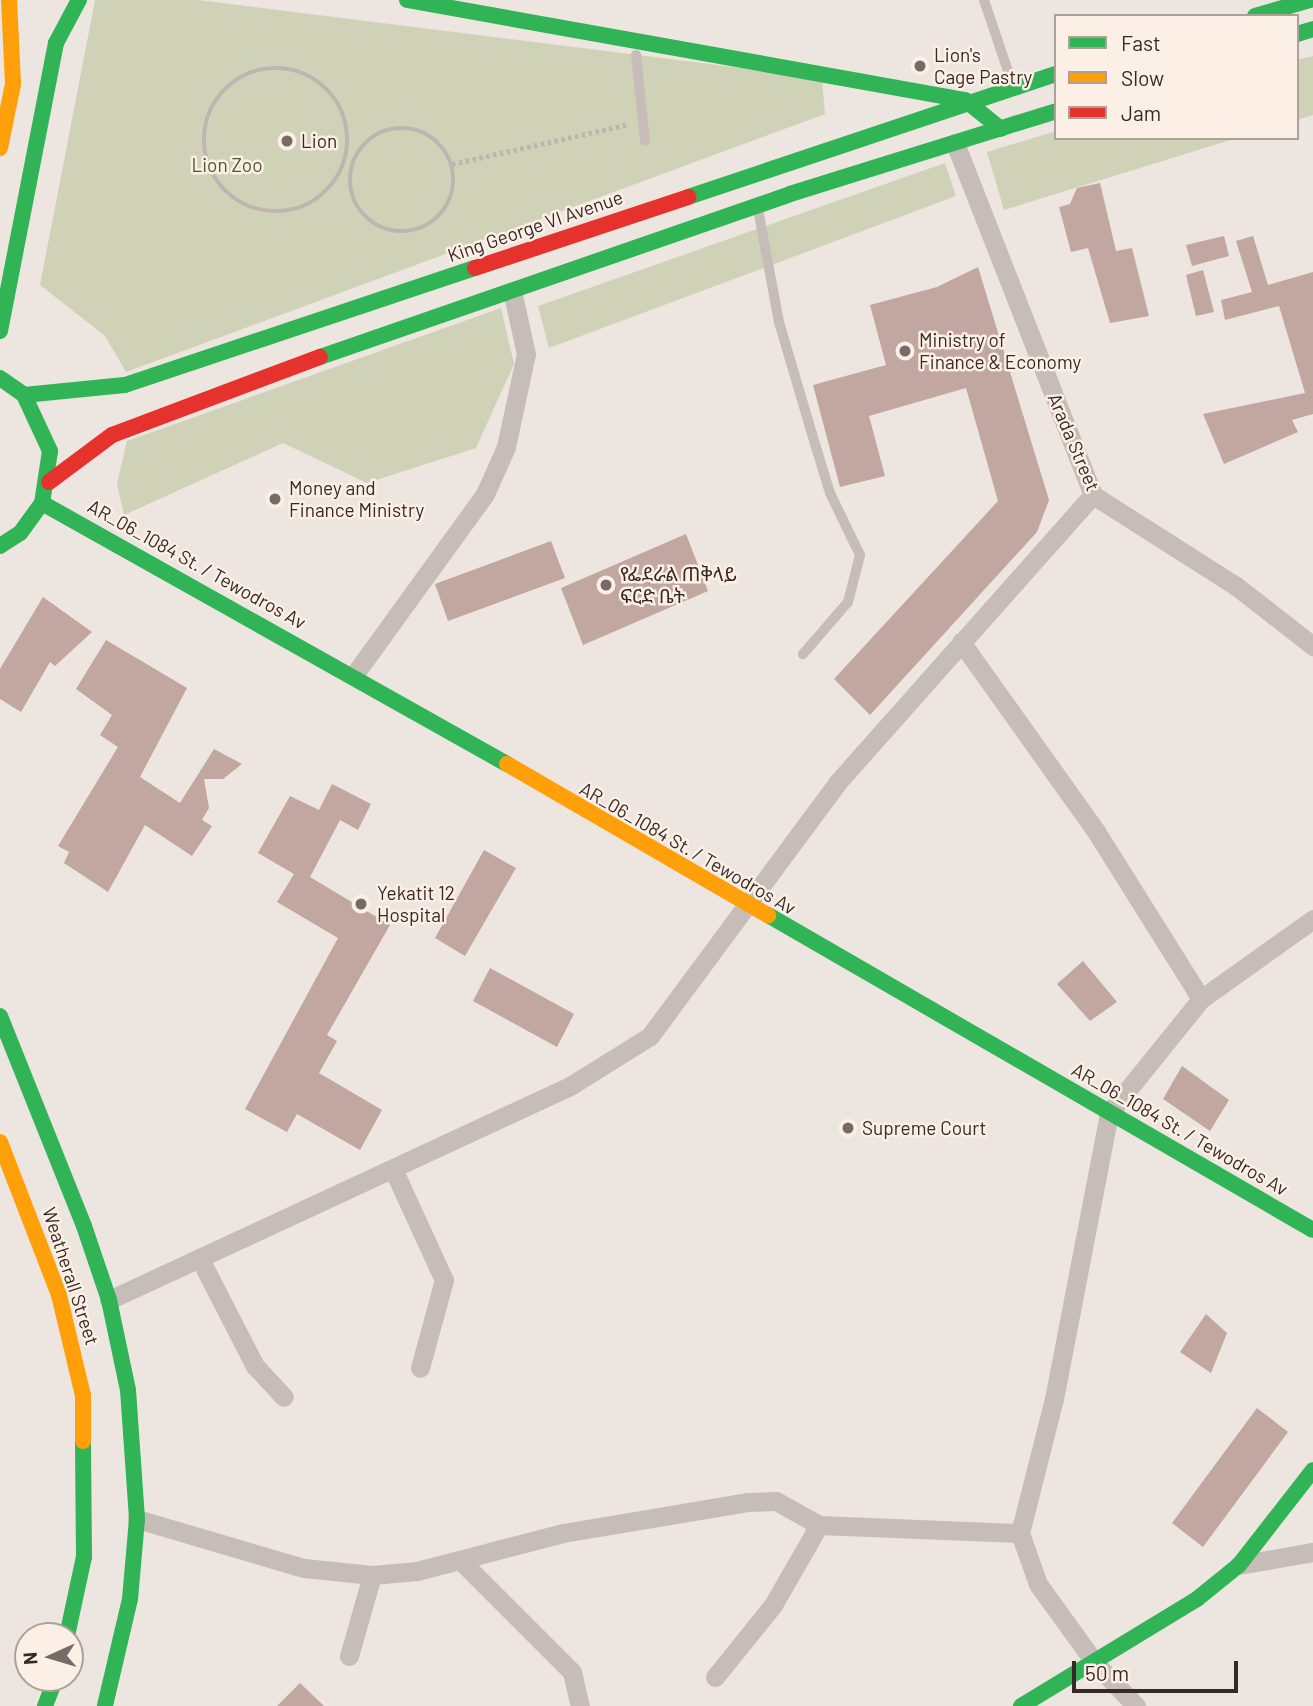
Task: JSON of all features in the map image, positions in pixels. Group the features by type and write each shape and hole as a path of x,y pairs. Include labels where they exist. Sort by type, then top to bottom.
{"main road":[{"path":"0,148 13,84 15,36 9,0"},
{"path":"0,331 56,43 79,0"},
{"path":"407,0 965,100 1001,129"},
{"path":"1262,14 1310,0"},
{"path":"0,59 13,84"},
{"name":"King George VI Avenue","path":"24,395 125,385 581,233 965,100 1054,75"},
{"path":"49,482 143,419 513,295 757,206 1054,112"},
{"path":"581,233 598,263"},
{"path":"0,378 24,395 41,421 49,482 42,503 20,533 0,546"},
{"name":"AR_06_1084 St. / Tewodros Av","path":"42,503 354,675 747,907 1313,1230"},
{"path":"0,1016 110,1300 135,1447 137,1519 130,1599 105,1706"},
{"name":"Weatherall Street","path":"0,1142 55,1283 83,1396 83,1557 70,1622"},
{"path":"1021,1706 1095,1663 1238,1565 1313,1470"}],"street":[{"name":"Arada Street","path":"955,143 1093,495 1236,586 1313,646"},
{"path":"354,675 485,494 506,447 526,354 513,295"},
{"path":"110,1300 201,1261 570,1086 650,1036 837,783 1093,495"},
{"path":"961,642 1097,833 1201,999"},
{"path":"1136,1706 1095,1663 1038,1584 1020,1533 1054,1399 1109,1113 1130,1079 1201,999 1313,919"},
{"path":"394,1171 444,1280 420,1368"},
{"path":"201,1261 255,1366 284,1397"},
{"path":"137,1519 304,1568 372,1575 461,1561 563,1533 748,1502 776,1501 819,1525 1020,1533"},
{"path":"715,1678 773,1605 819,1525"},
{"path":"1238,1565 1313,1552"},
{"path":"461,1561 563,1661 579,1691 580,1706"},
{"path":"349,1656 372,1575"}],"lane":[{"path":"984,0 1013,86"},
{"path":"636,55 645,141"},
{"path":"747,175 757,206 779,322 805,412 830,493 860,555 848,602 803,654"}],"path":[{"path":"345,162 317,200 295,210 260,210 228,195 213,176 204,129 226,87 269,68 293,69 332,94 344,115 345,162 352,169"},
{"path":"452,164 643,121"},
{"path":"404,127 434,138 452,164 455,183 446,208 410,233 391,232 361,213 352,197 352,169 373,136 404,127"}],"green space":[{"name":"Lion Zoo","path":"95,0 199,0 822,78 825,114 126,372 105,336 40,285"},
{"path":"1313,56 1313,115 1299,119 1299,60"},
{"path":"1054,132 1054,140 1231,140 1004,210 987,152"},
{"path":"945,163 956,196 549,348 538,306"},
{"path":"501,308 514,364 476,448 367,483 283,443 124,515 117,484 127,441"}],"building":[{"path":"1100,183 1116,251 1132,248 1149,316 1110,323 1088,248 1071,252 1059,207 1070,204 1077,188"},
{"path":"1224,236 1229,256 1192,266 1186,245"},
{"path":"1253,236 1268,285 1313,272 1313,414 1292,420 1298,432 1224,464 1203,414 1305,393 1279,306 1225,320 1221,300 1252,292 1236,241"},
{"path":"978,267 1049,500 1037,532 870,715 834,679 998,501 966,388 869,416 885,476 840,487 813,385 886,365 870,305 937,287"},
{"path":"1203,270 1214,312 1196,316 1186,275"},
{"path":"686,534 708,591 583,645 561,588"},
{"path":"551,541 565,578 448,621 435,584"},
{"path":"43,597 92,632 55,666 50,662 21,712 0,699 0,669"},
{"path":"106,640 187,688 140,777 180,803 214,749 242,764 223,779 204,779 209,808 202,820 212,826 192,856 145,825 108,892 64,863 69,852 58,846 118,747 100,735 112,715 76,689"},
{"path":"332,784 371,804 358,830 340,820 310,877 390,925 327,1035 337,1041 319,1073 382,1110 360,1150 297,1114 287,1132 245,1109 338,938 277,902 294,874 258,853 290,796 319,810"},
{"path":"484,850 516,868 465,956 435,938"},
{"path":"1083,961 1117,1002 1090,1021 1057,984"},
{"path":"490,968 574,1014 557,1047 473,1001"},
{"path":"1182,1066 1229,1100 1210,1131 1163,1099"},
{"path":"1206,1314 1227,1333 1211,1373 1180,1352"},
{"path":"1257,1408 1288,1432 1203,1547 1172,1523"},
{"path":"300,1683 324,1706 277,1706"}],"traffic: fast":[{"path":"0,331 56,43 79,0"},
{"path":"407,0 965,100 1001,129"},
{"path":"1262,14 1310,0"},
{"path":"1299,33 1313,29"},
{"path":"688,197 1054,75"},
{"path":"320,357 790,194 1054,112"},
{"path":"24,395 125,385 475,268"},
{"path":"0,378 24,395 50,451 42,503 20,533 0,546"},
{"path":"42,503 507,764"},
{"path":"768,915 1313,1230"},
{"path":"0,1016 84,1226 109,1300 128,1390 137,1519 130,1599 105,1706"},
{"path":"70,1622 84,1557 83,1441"},
{"path":"1021,1706 1197,1599 1239,1565 1313,1470"},
{"path":"45,1706 50,1692"}],"traffic: slow":[{"path":"0,148 13,84 9,0"},
{"path":"507,764 768,915"},
{"path":"0,1142 59,1295 83,1396 83,1441"}],"traffic: jam":[{"path":"475,268 688,197"},
{"path":"49,482 112,435 320,357"}],"place":[{"name":"Lion's Cage Pastry","path":"920,66"},
{"name":"Lion","path":"287,141"},
{"name":"Ministry of Finance & Economy","path":"905,351"},
{"name":"Money and Finance Ministry","path":"275,499"},
{"name":"የፌደራል ጠቅላይ ፍርድ ቤት","path":"606,585"},
{"name":"Yekatit 12 Hospital","path":"361,904"},
{"name":"Supreme Court","path":"848,1128"}]}
